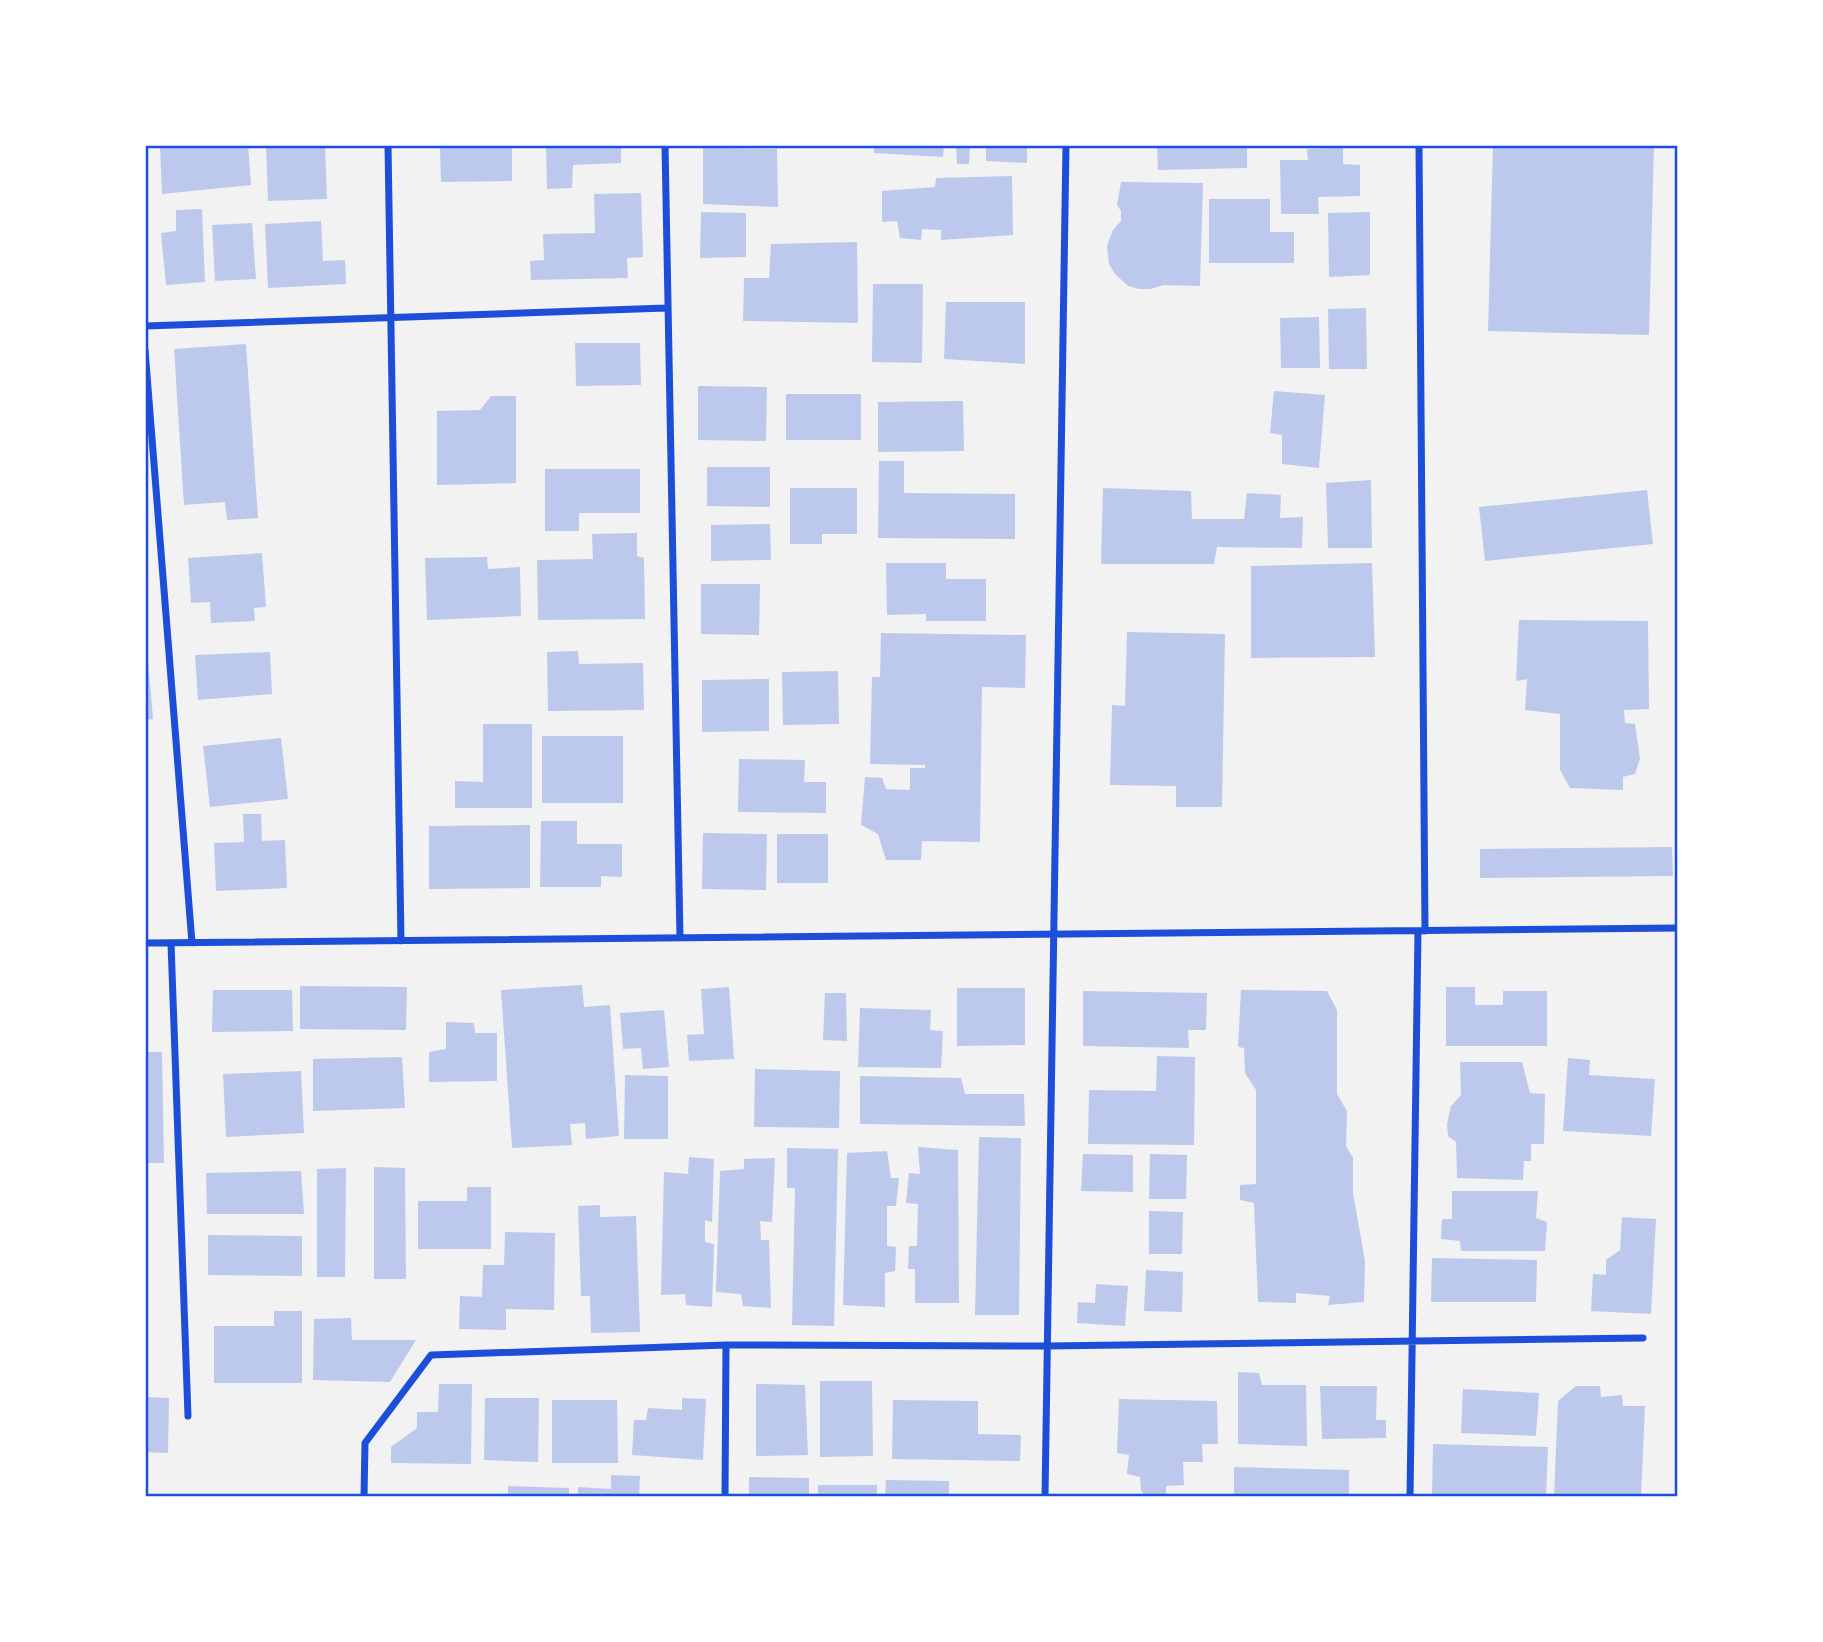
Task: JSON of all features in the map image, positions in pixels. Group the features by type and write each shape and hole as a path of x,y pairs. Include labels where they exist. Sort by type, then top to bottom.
{"street":[{"path":"388,145 401,941"},
{"path":"665,145 680,938"},
{"path":"1045,1497 1066,145"},
{"path":"1410,1497 1411,1341 1422,931 1419,145"},
{"path":"145,326 666,308"},
{"path":"145,350 149,436 192,943"},
{"path":"145,943 1678,928"},
{"path":"171,943 188,1416"},
{"path":"364,1497 365,1443 431,1355 726,1345 1047,1346 1643,1338"},
{"path":"725,1497 726,1345"}],"building":[{"path":"160,145 248,145 251,185 162,194"},
{"path":"266,145 325,145 327,199 268,201"},
{"path":"440,145 512,145 512,181 441,182"},
{"path":"546,145 621,145 621,163 573,165 572,188 547,189"},
{"path":"874,145 944,145 943,157 874,153"},
{"path":"956,145 970,145 969,164 957,164"},
{"path":"986,145 1027,145 1027,163 986,161"},
{"path":"1157,145 1247,145 1247,168 1158,170"},
{"path":"1493,145 1654,145 1649,335 1488,331"},
{"path":"703,148 777,149 778,207 703,204"},
{"path":"1343,148 1343,164 1360,165 1360,196 1318,197 1319,214 1281,214 1280,160 1308,160 1307,149"},
{"path":"1012,176 1013,235 941,240 941,230 922,229 921,240 900,238 897,221 882,222 882,191 935,187 936,178"},
{"path":"1121,182 1203,183 1200,286 1163,285 1139,289 1128,286 1115,274 1109,264 1107,246 1113,230 1121,221 1121,211 1117,205"},
{"path":"641,193 643,257 627,258 628,278 531,280 530,261 544,260 543,234 595,233 594,194"},
{"path":"1209,199 1270,199 1270,232 1294,232 1294,263 1209,263"},
{"path":"202,209 205,282 166,285 161,233 176,231 176,210"},
{"path":"701,212 746,213 746,257 700,258"},
{"path":"1370,212 1370,275 1329,277 1328,213"},
{"path":"321,221 323,261 345,260 346,284 268,288 265,224"},
{"path":"252,223 256,279 215,281 212,225"},
{"path":"857,242 858,323 743,321 744,278 769,278 771,244"},
{"path":"873,284 923,284 922,363 872,362"},
{"path":"946,302 1025,302 1025,364 944,359"},
{"path":"1366,308 1367,369 1329,369 1328,309"},
{"path":"1319,317 1320,368 1281,368 1280,318"},
{"path":"575,343 640,343 641,385 576,386"},
{"path":"246,344 258,518 227,520 225,502 184,505 174,349"},
{"path":"698,386 767,387 766,441 698,440"},
{"path":"1274,391 1325,395 1319,468 1282,464 1282,435 1270,433"},
{"path":"786,394 861,394 861,440 786,440"},
{"path":"491,396 516,396 516,483 437,485 437,411 480,410"},
{"path":"963,401 964,451 878,452 878,402"},
{"path":"879,461 904,461 904,493 1015,494 1015,539 878,538"},
{"path":"707,467 770,467 770,507 707,506"},
{"path":"545,469 640,469 640,513 579,513 579,531 545,531"},
{"path":"1371,480 1372,548 1328,548 1326,483"},
{"path":"790,488 857,488 857,534 822,534 822,544 790,544"},
{"path":"1103,488 1191,491 1192,519 1244,519 1247,493 1281,495 1280,518 1303,517 1302,548 1217,547 1214,564 1101,564"},
{"path":"1647,490 1653,544 1485,561 1479,507"},
{"path":"770,524 771,560 711,561 711,525"},
{"path":"637,533 637,556 644,558 645,619 538,620 537,560 593,559 592,534"},
{"path":"262,553 266,607 254,608 255,621 211,623 210,602 191,603 188,558"},
{"path":"487,557 488,569 520,567 521,616 427,620 425,558"},
{"path":"886,563 946,563 946,579 986,579 986,621 926,621 926,614 887,615"},
{"path":"1372,563 1375,657 1251,658 1251,566"},
{"path":"701,584 760,584 759,635 701,634"},
{"path":"1519,620 1648,621 1649,709 1624,710 1625,723 1635,724 1640,759 1635,774 1623,777 1623,790 1570,788 1560,770 1560,714 1525,710 1527,679 1516,681"},
{"path":"1127,632 1225,634 1222,807 1176,807 1176,786 1110,785 1112,705 1125,706"},
{"path":"881,633 1026,635 1025,688 982,687 980,842 922,841 921,860 886,860 878,834 861,825 865,777 882,778 886,789 910,790 910,768 925,768 925,765 870,764 872,677 880,677"},
{"path":"145,649 153,719 145,720"},
{"path":"578,651 579,664 643,663 644,710 548,711 547,652"},
{"path":"270,652 272,694 198,700 195,655"},
{"path":"838,671 839,724 783,725 782,672"},
{"path":"769,679 769,731 702,732 702,680"},
{"path":"483,724 532,724 532,808 455,808 455,781 483,782"},
{"path":"542,736 623,736 623,803 542,803"},
{"path":"281,738 288,799 210,807 203,746"},
{"path":"739,759 805,760 804,782 826,782 826,813 738,812"},
{"path":"243,814 261,814 262,841 285,840 287,888 216,891 214,843 244,842"},
{"path":"541,821 577,821 577,844 622,844 622,877 601,876 601,887 540,887"},
{"path":"530,825 530,888 429,889 429,826"},
{"path":"703,833 767,834 766,890 702,889"},
{"path":"777,834 828,834 828,883 777,883"},
{"path":"1672,847 1673,876 1480,878 1480,849"},
{"path":"582,985 584,1007 610,1005 619,1136 586,1139 585,1123 570,1124 572,1145 512,1148 501,990"},
{"path":"300,986 407,987 406,1030 300,1029"},
{"path":"729,987 734,1059 689,1061 687,1035 704,1034 701,989"},
{"path":"1446,987 1475,987 1475,1005 1503,1005 1503,991 1547,991 1547,1046 1446,1046"},
{"path":"957,988 1025,988 1025,1045 957,1046"},
{"path":"213,990 292,990 293,1031 212,1032"},
{"path":"1241,990 1327,991 1337,1010 1337,1094 1347,1111 1346,1146 1353,1158 1353,1193 1365,1261 1364,1302 1328,1305 1330,1296 1296,1293 1296,1303 1258,1302 1254,1203 1240,1200 1240,1185 1256,1184 1256,1090 1245,1073 1244,1048 1238,1047"},
{"path":"1083,991 1207,993 1206,1030 1188,1030 1189,1048 1083,1046"},
{"path":"825,993 846,993 847,1041 823,1040"},
{"path":"860,1008 931,1010 930,1030 943,1031 941,1068 858,1067"},
{"path":"664,1010 669,1067 643,1069 641,1048 623,1049 620,1013"},
{"path":"446,1022 474,1023 475,1033 497,1033 497,1081 429,1082 429,1052 446,1049"},
{"path":"145,1052 162,1052 164,1163 145,1163"},
{"path":"1157,1056 1195,1057 1194,1145 1088,1144 1089,1090 1156,1091"},
{"path":"402,1057 405,1108 313,1111 313,1059"},
{"path":"1568,1058 1590,1060 1589,1075 1655,1079 1651,1136 1563,1131"},
{"path":"1460,1062 1522,1062 1530,1093 1545,1094 1544,1144 1531,1144 1531,1161 1524,1161 1523,1180 1457,1178 1456,1142 1448,1136 1447,1124 1451,1106 1461,1095"},
{"path":"755,1069 840,1071 839,1128 754,1127"},
{"path":"301,1071 304,1133 226,1137 223,1074"},
{"path":"625,1075 668,1076 668,1139 624,1139"},
{"path":"860,1076 961,1078 965,1094 1024,1094 1025,1126 860,1124"},
{"path":"979,1137 1021,1138 1019,1315 975,1315"},
{"path":"918,1147 958,1150 959,1303 915,1303 915,1269 908,1269 909,1246 917,1246 918,1204 906,1203 909,1173 920,1174"},
{"path":"787,1148 838,1149 834,1326 792,1325 795,1188 787,1188"},
{"path":"887,1151 891,1178 899,1178 896,1206 887,1206 887,1246 896,1247 895,1271 885,1273 885,1307 843,1305 847,1153"},
{"path":"1083,1154 1133,1155 1133,1192 1081,1191"},
{"path":"1150,1154 1187,1155 1186,1199 1149,1199"},
{"path":"689,1157 714,1159 712,1222 705,1220 705,1242 714,1244 712,1307 686,1305 685,1294 661,1295 664,1172 688,1174"},
{"path":"775,1158 772,1222 760,1221 761,1240 769,1240 771,1308 743,1306 741,1294 716,1292 720,1171 744,1169 744,1159"},
{"path":"374,1167 405,1168 406,1279 374,1279"},
{"path":"346,1168 345,1277 317,1277 317,1169"},
{"path":"301,1171 304,1214 207,1214 206,1173"},
{"path":"467,1187 491,1187 491,1249 418,1249 418,1201 467,1201"},
{"path":"1452,1191 1538,1191 1536,1218 1547,1222 1545,1251 1461,1251 1460,1241 1441,1239 1442,1219 1452,1219"},
{"path":"600,1205 600,1217 636,1216 640,1332 591,1333 590,1296 581,1296 578,1206"},
{"path":"1149,1211 1183,1212 1182,1254 1149,1254"},
{"path":"1622,1217 1656,1219 1651,1314 1591,1311 1593,1274 1606,1275 1606,1260 1620,1250"},
{"path":"505,1232 555,1233 554,1310 506,1309 506,1330 459,1329 460,1296 482,1297 483,1265 504,1265"},
{"path":"208,1235 302,1236 302,1276 208,1275"},
{"path":"1432,1258 1537,1260 1536,1302 1431,1302"},
{"path":"1146,1270 1183,1272 1182,1312 1144,1311"},
{"path":"1096,1284 1128,1286 1125,1326 1077,1323 1078,1302 1095,1303"},
{"path":"274,1311 302,1311 302,1383 214,1383 214,1326 274,1326"},
{"path":"351,1318 352,1340 416,1340 390,1382 313,1380 314,1319"},
{"path":"1238,1372 1259,1373 1262,1385 1306,1385 1307,1446 1238,1444"},
{"path":"820,1381 872,1381 873,1456 820,1457"},
{"path":"439,1384 472,1384 471,1464 391,1463 391,1447 417,1428 417,1412 438,1412"},
{"path":"756,1384 805,1385 808,1455 756,1456"},
{"path":"1320,1386 1377,1386 1376,1420 1386,1420 1386,1438 1322,1439"},
{"path":"1576,1386 1600,1386 1601,1397 1622,1395 1623,1406 1645,1406 1641,1497 1554,1497 1558,1401"},
{"path":"1463,1389 1539,1393 1536,1436 1461,1433"},
{"path":"145,1397 169,1398 168,1453 145,1452"},
{"path":"485,1398 539,1398 538,1462 484,1460"},
{"path":"682,1398 706,1399 703,1460 632,1455 634,1420 646,1420 648,1408 682,1410"},
{"path":"1119,1399 1217,1401 1218,1444 1202,1444 1203,1462 1183,1462 1184,1485 1166,1486 1166,1497 1145,1497 1141,1490 1140,1477 1127,1474 1129,1455 1117,1453"},
{"path":"552,1400 617,1400 618,1463 552,1463"},
{"path":"893,1400 978,1401 978,1434 1021,1435 1020,1461 892,1459"},
{"path":"1433,1444 1548,1447 1546,1497 1432,1495"},
{"path":"1234,1467 1349,1470 1349,1497 1234,1497"},
{"path":"611,1475 640,1476 639,1497 578,1497 578,1487 611,1489"},
{"path":"749,1477 809,1478 809,1497 749,1497"},
{"path":"886,1480 949,1481 949,1497 885,1497"},
{"path":"818,1485 877,1485 877,1497 818,1497"},
{"path":"508,1486 569,1488 569,1497 508,1497"}]}
